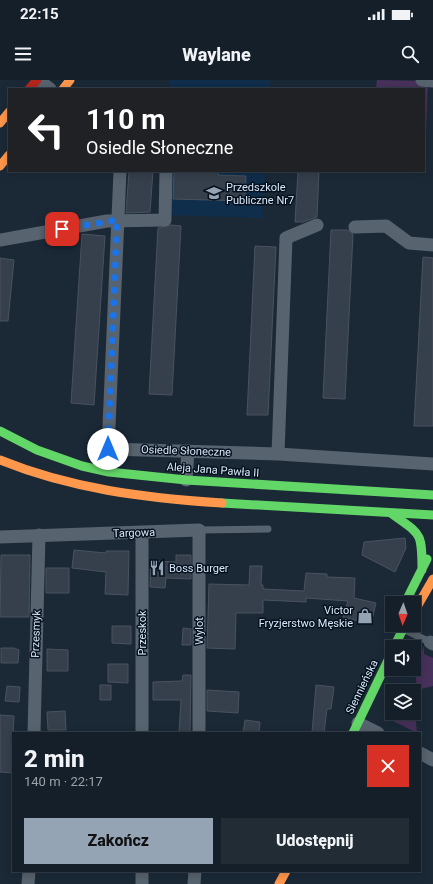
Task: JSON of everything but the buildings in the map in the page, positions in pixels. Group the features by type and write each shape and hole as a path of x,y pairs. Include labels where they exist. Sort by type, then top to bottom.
{"main road":[{"path":"30,88 37,80"},
{"path":"64,88 70,80"},
{"path":"0,123 8,113"},
{"path":"0,166 8,156"},
{"name":"Aleja Jana Pawła II","path":"0,431 37,450 82,466 116,473 186,480 433,495"},
{"path":"0,460 33,474 78,487 107,492 227,503 433,516"},
{"path":"391,513 417,532 422,543 422,570"},
{"path":"409,596 430,551"},
{"path":"421,600 433,579"},
{"name":"Siennieńska","path":"356,728 385,667"},
{"path":"279,884 285,872"}],"street":[{"path":"37,80 49,88"},
{"path":"422,80 433,82"},
{"name":"Osiedle Słoneczne","path":"120,172 108,449 278,454 433,464"},
{"path":"0,240 117,220 165,220 166,172"},
{"path":"278,454 286,238 317,225"},
{"path":"355,227 386,226 409,243 433,244"},
{"path":"186,480 188,451"},
{"name":"Targowa","path":"0,536 142,533 199,530"},
{"name":"Wylot","path":"199,530 199,732"},
{"name":"Przeskok","path":"142,533 142,732"},
{"name":"Przesmyk","path":"34,732 39,535"},
{"path":"356,728 374,732"},
{"path":"421,754 433,760"},
{"path":"28,884 29,872"},
{"path":"142,872 142,884"},
{"path":"194,884 195,872"}],"lane":[{"name":"Targowa","path":"199,530 268,529"},
{"path":"414,632 432,643"}],"shaded area":[{"path":"170,80 270,80 270,88 170,88"},
{"path":"377,80 428,81 426,133 425,88 376,88"},
{"name":"Przedszkole Publiczne Nr7","path":"165,172 265,172 263,218 165,215"},
{"path":"424,646 424,654 433,658 433,686 421,689 421,684 416,684 416,676 421,676 421,653"},
{"path":"391,720 416,720 417,732"}],"traffic: fast":[{"path":"0,431 37,450 82,466 109,472 186,480 433,495"},
{"path":"222,503 433,515"},
{"path":"391,513 414,530 418,535 421,548 422,570"},
{"path":"408,596 427,559"},
{"path":"398,640 402,632"},
{"path":"353,732 385,667"}],"traffic: slow":[{"path":"64,88 70,80"},
{"path":"0,123 8,113"},
{"path":"0,166 8,156"},
{"path":"0,460 27,470 81,485 137,495 222,503"},
{"path":"421,600 433,579"},
{"path":"279,884 285,872"}],"traffic: jam":[{"path":"30,88 37,80"}],"place":[{"name":"Przedszkole Publiczne Nr7","path":"214,193"},
{"name":"Boss Burger","path":"157,568"},
{"name":"Victor Fryzjerstwo Męskie","path":"365,616"}],"route":[{"path":"62,229 117,220 108,449"}]}
